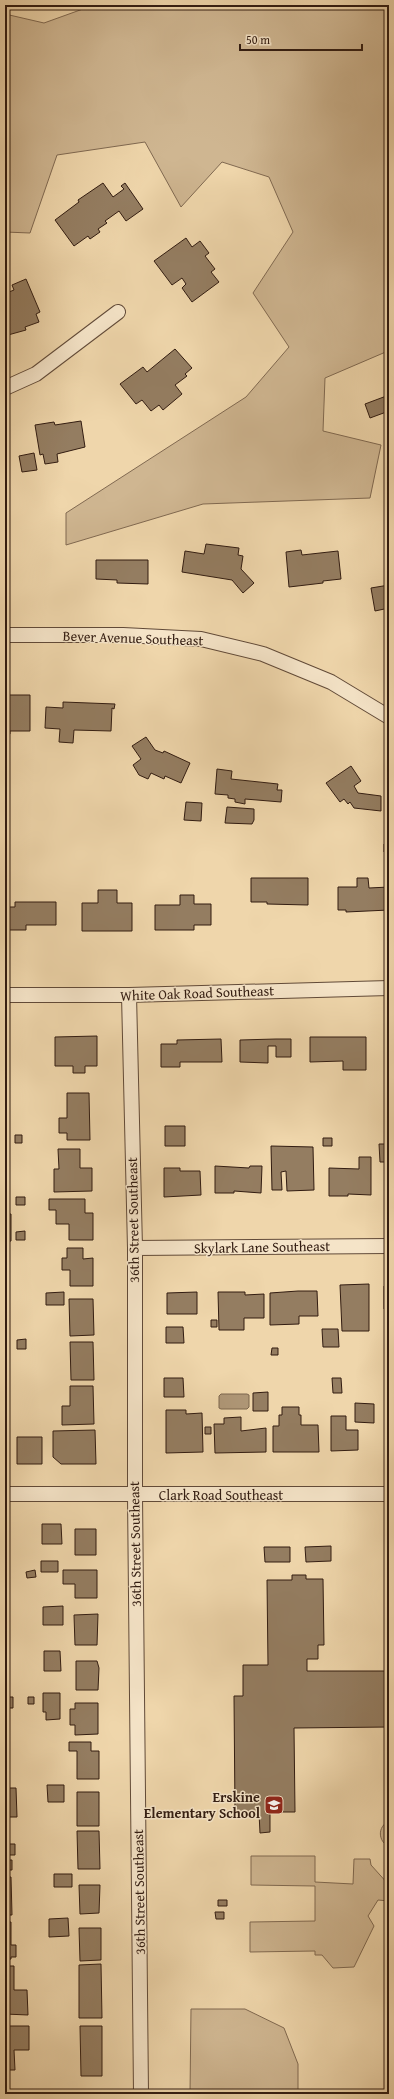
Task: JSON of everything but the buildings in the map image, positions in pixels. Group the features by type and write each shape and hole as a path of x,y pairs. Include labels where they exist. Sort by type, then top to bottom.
{"street":[{"path":"5,388 36,374 118,312"},
{"name":"Bever Avenue Southeast","path":"5,635 123,635 201,639 263,654 331,682 389,717"},
{"name":"White Oak Road Southeast","path":"5,995 129,995 389,988"},
{"name":"36th Street Southeast","path":"129,995 135,1248 135,1496 141,2094"},
{"name":"Skylark Lane Southeast","path":"135,1248 389,1246"},
{"name":"Clark Road Southeast","path":"5,1494 135,1496 389,1494"}],"shaded area":[{"path":"94,5 389,5 388,351 325,378 323,431 381,445 370,498 203,504 66,545 66,513 246,397 289,347 253,293 293,232 269,177 222,162 181,207 145,142 57,155 30,233 5,232 5,14 44,23"},
{"path":"221,1394 247,1394 249,1395 249,1407 247,1409 221,1409 219,1408 219,1396"},
{"path":"389,1821 389,1847 385,1844 380,1834 382,1827"},
{"path":"251,1856 315,1856 315,1882 353,1884 354,1859 370,1859 371,1865 389,1885 389,1901 378,1900 368,1916 374,1926 354,1967 333,1968 322,1955 315,1955 315,1951 250,1952 250,1922 315,1921 315,1886 251,1885"},
{"path":"191,2009 245,2009 284,2028 298,2064 298,2094 190,2094"}],"place":[{"name":"Erskine Elementary School","path":"274,1805"}]}
